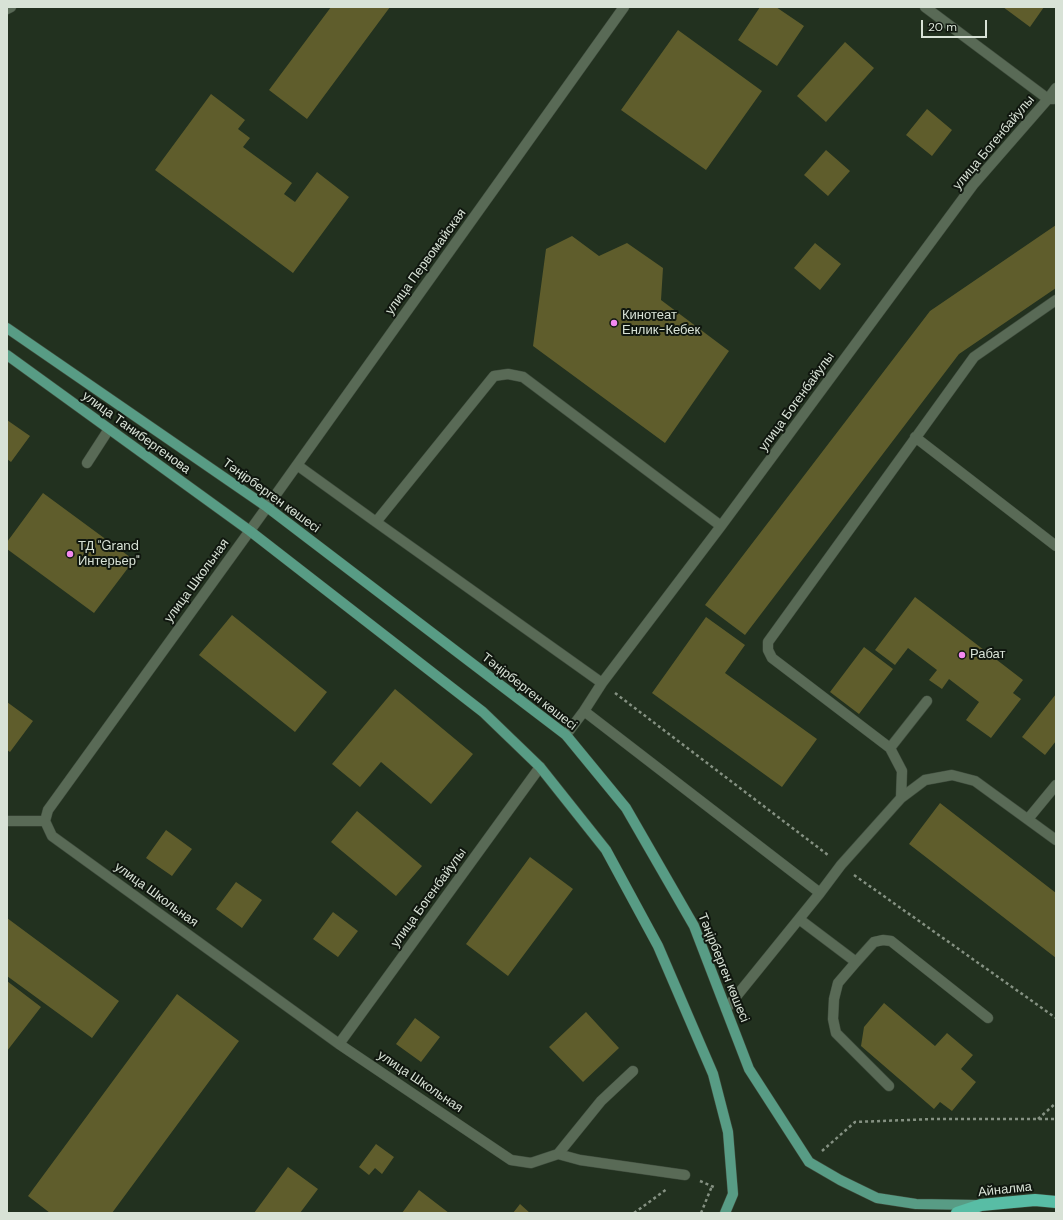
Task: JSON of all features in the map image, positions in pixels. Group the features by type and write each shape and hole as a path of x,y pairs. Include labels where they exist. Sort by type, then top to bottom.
{"highway":[{"name":"Айналма","path":"957,1213 981,1205 1035,1200 1056,1202"}],"main road":[{"name":"Тәңірберген көшесі","path":"7,328 267,507 566,735 626,808 694,926 749,1069 809,1162 840,1180 877,1198 916,1204 981,1205"},
{"name":"улица Танибергенова","path":"7,355 250,531"},
{"path":"250,531 483,712 540,767 606,850 658,946 713,1074 728,1132 733,1194 726,1213"}],"street":[{"path":"7,10 11,7"},
{"name":"улица Первомайская","path":"250,531 624,7"},
{"path":"924,7 1052,99"},
{"name":"улица Богенбайулы","path":"566,735 602,683 721,526 974,185 1052,99 1056,88"},
{"path":"901,798 902,770 890,748 772,658 768,650 768,642 974,357 1056,300"},
{"path":"376,522 494,376 508,374 523,376 721,526"},
{"path":"87,463 109,429"},
{"path":"915,437 1056,546"},
{"path":"297,465 602,683"},
{"name":"улица Школьная","path":"250,531 48,810 45,821 52,836 339,1044 511,1160 531,1163 558,1154"},
{"path":"890,748 927,701"},
{"path":"584,711 820,893"},
{"name":"улица Богенбайулы","path":"339,1044 540,767"},
{"path":"726,1009 841,865 901,798 926,780 952,775 975,781 1056,840"},
{"path":"1028,819 1056,785"},
{"path":"7,821 45,821"},
{"path":"799,919 856,962"},
{"path":"889,1086 836,1033 833,1019 834,999 838,983 874,942 883,940 891,941 988,1018"},
{"path":"633,1071 601,1101 558,1154 580,1160 685,1175"}],"path":[{"path":"602,683 841,865 1056,1018"},
{"path":"1038,1119 1056,1103"},
{"path":"809,1162 855,1122 934,1119 1056,1119"},
{"path":"634,1213 685,1175 733,1194"},
{"path":"701,1213 712,1186"}],"building":[{"path":"331,7 390,7 307,119 269,90"},
{"path":"760,7 776,7 804,26 777,66 738,40"},
{"path":"1003,7 1044,7 1030,27"},
{"path":"678,30 762,91 706,170 621,110"},
{"path":"845,42 874,68 826,122 797,96"},
{"path":"211,94 245,120 238,129 250,138 243,147 292,183 284,194 295,202 317,172 349,197 293,273 155,170"},
{"path":"927,109 952,130 932,156 906,135"},
{"path":"826,150 850,171 828,196 804,175"},
{"path":"1056,225 1056,288 959,354 745,635 705,605 930,311"},
{"name":"Кинотеат Енлик-Кебек","path":"572,236 599,256 627,243 663,268 661,300 729,351 665,443 533,346 546,249"},
{"path":"815,243 841,264 820,290 794,268"},
{"path":"7,420 30,436 11,462 7,459"},
{"name":"ТД \"Grand Интерьер\"","path":"43,493 134,560 94,613 7,549 7,542"},
{"path":"915,597 1023,680 1013,693 1021,699 991,738 966,720 979,702 949,679 942,689 929,680 937,670 908,648 895,665 875,650"},
{"path":"232,615 327,692 295,732 199,655"},
{"path":"706,617 745,645 725,673 817,739 782,787 652,693"},
{"path":"864,647 893,669 859,714 830,692"},
{"path":"395,689 473,754 431,804 381,762 360,787 332,764"},
{"path":"1056,694 1056,741 1045,755 1022,737"},
{"path":"7,702 33,721 10,752 7,750"},
{"path":"940,803 1056,893 1056,958 909,844"},
{"path":"357,811 422,866 396,896 331,842"},
{"path":"166,830 192,849 172,876 146,858"},
{"path":"530,857 573,889 508,976 466,944"},
{"path":"236,882 262,900 242,928 216,909"},
{"path":"333,912 358,931 338,957 313,939"},
{"path":"7,918 119,1001 92,1038 7,976"},
{"path":"7,981 41,1007 7,1051"},
{"path":"177,994 239,1041 112,1213 50,1213 28,1196"},
{"path":"884,1003 935,1046 947,1033 973,1055 961,1069 976,1082 952,1111 940,1102 934,1109 861,1046 864,1027"},
{"path":"586,1012 619,1048 583,1082 549,1047"},
{"path":"415,1018 440,1037 421,1062 396,1044"},
{"path":"376,1144 394,1157 382,1174 375,1168 369,1175 359,1167"},
{"path":"288,1167 318,1189 300,1213 254,1213"},
{"path":"419,1190 449,1213 402,1213"},
{"path":"520,1204 530,1213 513,1213"}],"place":[{"name":"Кинотеат Енлик-Кебек","path":"614,323"},
{"name":"ТД \"Grand Интерьер\"","path":"70,554"},
{"name":"Рабат","path":"962,655"}]}
